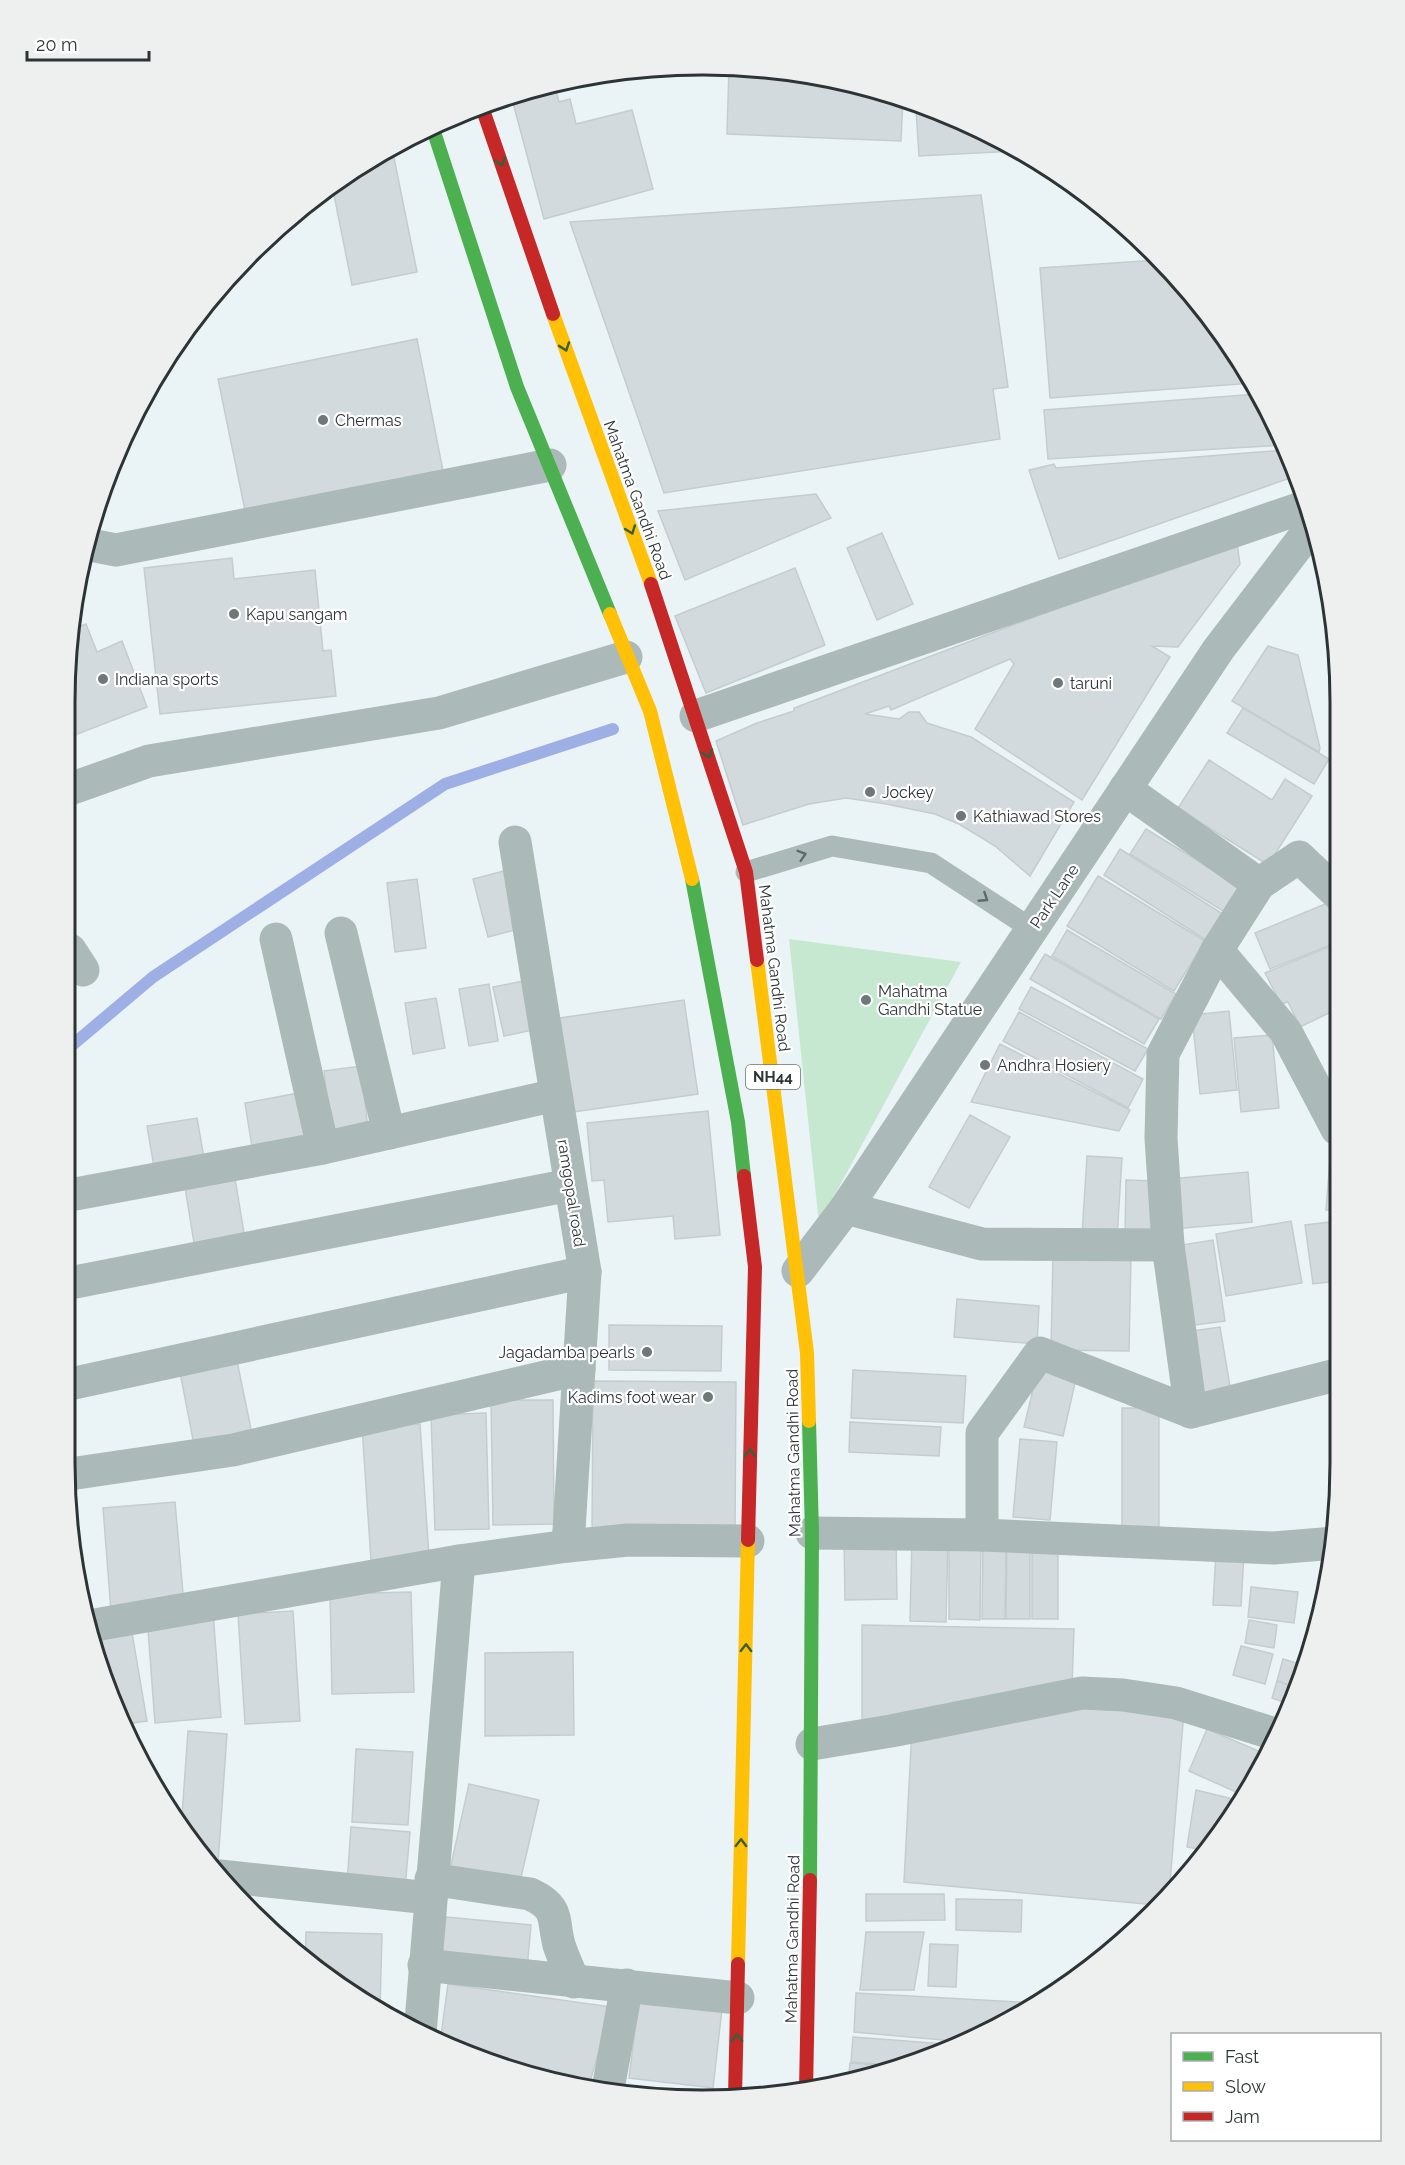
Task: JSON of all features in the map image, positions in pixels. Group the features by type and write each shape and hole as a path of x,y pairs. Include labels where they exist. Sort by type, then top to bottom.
{"highway":[{"name":"Mahatma Gandhi Road","path":"485,114 571,366 671,637 746,872 807,1353 812,1533 812,1744 806,2081"},
{"name":"NH44","path":"435,135 517,387 650,711 699,908 738,1122 755,1267 735,2089"}],"street":[{"path":"95,546 116,550 550,465"},
{"path":"696,716 1299,509"},
{"name":"Park Lane","path":"798,1271 846,1208 1218,650 1307,533"},
{"path":"75,787 149,761 439,713 626,657"},
{"path":"1125,789 1259,884"},
{"name":"ramgopal road","path":"515,842 585,1272 568,1546"},
{"path":"1191,1412 1168,1245 1161,1138 1163,1054 1217,950 1259,884 1299,857 1330,886"},
{"path":"341,933 389,1133"},
{"path":"276,939 323,1148"},
{"path":"1217,950 1286,1032 1330,1116"},
{"path":"75,1194 323,1148 556,1095"},
{"path":"75,1282 570,1185"},
{"path":"846,1208 982,1244 1168,1245"},
{"path":"75,1382 585,1272"},
{"path":"982,1535 982,1433 1040,1353 1191,1412 1330,1377"},
{"path":"75,1473 233,1450 579,1369"},
{"path":"812,1533 982,1535 1274,1548 1325,1544"},
{"path":"96,1625 459,1560 628,1540 748,1541"},
{"path":"421,2023 459,1560"},
{"path":"812,1744 891,1731 1082,1693 1123,1695 1176,1703 1269,1732"},
{"path":"232,1877 530,1894 551,1907 556,1919 559,1944 574,1982"},
{"path":"424,1965 738,1998"},
{"path":"609,2083 627,1985"}],"lane":[{"path":"746,872 832,846 931,863 1032,929"}],"green space":[{"path":"789,939 961,962 819,1224"}],"building":[{"path":"729,76 784,80 825,87 903,108 901,141 727,134"},
{"path":"556,92 559,102 570,99 576,124 632,110 653,189 544,219 513,104"},
{"path":"916,113 1002,152 919,156"},
{"path":"394,157 417,272 352,285 334,195"},
{"path":"981,195 1008,387 993,389 1000,439 664,493 570,222"},
{"path":"1148,261 1200,321 1243,384 1050,398 1040,268"},
{"path":"417,339 445,481 247,520 218,379"},
{"path":"1249,395 1274,446 1048,459 1044,410"},
{"path":"1277,451 1288,479 1059,559 1029,470 1054,464 1056,468"},
{"path":"816,494 831,518 685,580 658,511"},
{"path":"882,533 913,604 877,620 847,548"},
{"path":"1236,536 1240,564 1178,647 1152,646 1170,657 1082,800 975,729 1014,664 1010,659 891,710 889,706 865,714 899,719 909,712 919,712 927,723 971,737 1074,802 1030,876 995,846 959,824 935,814 886,804 846,798 809,804 743,825 716,741 757,723 794,711 794,708 1058,608"},
{"name":"Kapu sangam","path":"232,558 234,579 315,570 323,651 331,650 336,696 160,714 144,568"},
{"path":"795,568 825,645 706,693 675,616"},
{"name":"Indiana sports","path":"86,624 97,652 122,641 147,707 75,735 76,661 79,626"},
{"path":"1268,646 1298,655 1320,748 1319,752 1232,701"},
{"path":"1243,708 1329,759 1314,784 1227,733"},
{"path":"1209,760 1272,800 1285,779 1312,796 1268,865 1178,808"},
{"path":"1146,829 1244,889 1228,914 1130,854"},
{"path":"1120,849 1226,916 1209,942 1104,875"},
{"path":"504,871 519,929 488,937 473,879"},
{"path":"1098,876 1205,941 1174,991 1067,926"},
{"path":"417,879 426,948 395,952 387,883"},
{"path":"1330,902 1330,945 1270,969 1255,933"},
{"path":"1067,930 1176,994 1161,1019 1052,956"},
{"path":"1330,946 1330,1012 1300,1027 1288,1002 1281,1004 1265,973"},
{"path":"1045,954 1159,1019 1144,1044 1030,979"},
{"path":"524,981 533,1030 504,1036 493,987"},
{"path":"489,984 498,1041 469,1046 459,989"},
{"path":"1031,987 1148,1049 1135,1071 1019,1009"},
{"path":"436,998 445,1048 413,1054 405,1003"},
{"path":"684,1000 698,1094 574,1112 560,1018"},
{"path":"1229,1011 1237,1090 1200,1094 1192,1015"},
{"path":"1019,1012 1143,1079 1128,1108 1003,1041"},
{"path":"1272,1035 1279,1108 1241,1112 1234,1038"},
{"path":"1000,1044 1130,1110 1119,1131 971,1102"},
{"path":"361,1066 368,1129 331,1133 324,1071"},
{"path":"304,1092 312,1137 252,1147 245,1103"},
{"path":"708,1111 720,1235 675,1239 673,1216 608,1222 604,1180 592,1181 587,1123"},
{"path":"970,1115 1010,1137 969,1208 929,1187"},
{"path":"197,1118 204,1158 154,1167 147,1126"},
{"path":"1087,1156 1122,1158 1117,1237 1082,1235"},
{"path":"1330,1159 1330,1210 1326,1210"},
{"path":"1248,1172 1252,1222 1174,1229 1170,1179"},
{"path":"235,1179 245,1239 195,1249 185,1187"},
{"path":"1126,1180 1157,1181 1157,1235 1125,1235"},
{"path":"1291,1221 1302,1283 1226,1296 1216,1234"},
{"path":"1330,1222 1330,1282 1313,1284 1305,1225"},
{"path":"1213,1240 1225,1321 1187,1326 1175,1246"},
{"path":"1053,1254 1131,1256 1129,1351 1051,1350"},
{"path":"957,1299 1039,1306 1037,1344 954,1337"},
{"path":"609,1325 722,1326 721,1371 609,1370"},
{"path":"1220,1327 1232,1398 1205,1402 1193,1331"},
{"path":"237,1361 253,1439 195,1450 180,1372"},
{"path":"1040,1361 1078,1370 1063,1436 1024,1427"},
{"path":"853,1370 966,1376 963,1423 851,1418"},
{"path":"593,1381 736,1382 735,1536 592,1535"},
{"path":"491,1400 553,1400 554,1524 493,1525"},
{"path":"1122,1408 1159,1408 1159,1529 1122,1529"},
{"path":"486,1413 489,1529 435,1530 431,1415"},
{"path":"850,1422 941,1427 939,1456 849,1452"},
{"path":"420,1424 429,1556 371,1560 362,1427"},
{"path":"1020,1439 1057,1442 1050,1520 1013,1517"},
{"path":"175,1502 184,1604 111,1611 103,1508"},
{"path":"896,1537 897,1599 845,1600 844,1538"},
{"path":"912,1538 948,1539 946,1622 910,1621"},
{"path":"1032,1540 1058,1540 1058,1619 1032,1619"},
{"path":"949,1542 981,1542 980,1620 949,1619"},
{"path":"1007,1542 1030,1543 1030,1619 1006,1619"},
{"path":"983,1543 1006,1543 1005,1619 982,1619"},
{"path":"1216,1552 1244,1554 1241,1606 1213,1605"},
{"path":"1251,1587 1298,1592 1294,1623 1248,1617"},
{"path":"411,1592 414,1692 332,1694 330,1594"},
{"path":"293,1611 300,1721 245,1724 238,1614"},
{"path":"213,1612 221,1717 155,1723 147,1617"},
{"path":"1249,1620 1277,1625 1274,1648 1245,1643"},
{"path":"862,1625 1074,1629 1072,1686 862,1733"},
{"path":"131,1627 147,1721 132,1723 108,1664 99,1633"},
{"path":"1241,1646 1273,1654 1265,1684 1233,1675"},
{"path":"573,1652 574,1735 485,1736 485,1653"},
{"path":"1283,1659 1297,1663 1289,1685 1277,1681"},
{"path":"1277,1681 1289,1685 1283,1702 1272,1698"},
{"path":"1049,1704 1184,1711 1170,1880 1148,1904 904,1882 912,1728"},
{"path":"1207,1729 1259,1751 1236,1792 1189,1771"},
{"path":"188,1731 227,1734 218,1860 182,1813"},
{"path":"356,1749 413,1752 408,1825 352,1822"},
{"path":"469,1784 539,1800 518,1890 449,1874"},
{"path":"1196,1790 1232,1799 1196,1849 1187,1847"},
{"path":"351,1827 410,1832 405,1888 347,1883"},
{"path":"866,1894 944,1894 945,1920 866,1921"},
{"path":"956,1899 1022,1900 1021,1932 956,1930"},
{"path":"446,1917 531,1925 527,1969 441,1960"},
{"path":"306,1932 382,1934 380,2000 354,1984 305,1947"},
{"path":"866,1932 924,1932 914,1990 860,1990"},
{"path":"930,1944 958,1945 956,1987 928,1986"},
{"path":"448,1984 612,2007 591,2080 540,2069 501,2057 441,2033"},
{"path":"856,1993 1022,2002 947,2040 854,2032"},
{"path":"639,1999 722,2009 713,2088 629,2078"},
{"path":"853,2037 939,2043 881,2064 851,2062"},
{"path":"850,2063 877,2065 865,2069 849,2073"}],"waterway":[{"path":"75,1043 153,977 445,784 613,729"}],"traffic: fast":[{"path":"435,135 517,387 610,614"},
{"path":"692,879 738,1122 744,1176"},
{"path":"809,1421 812,1533 810,1880"}],"traffic: slow":[{"path":"553,314 651,584"},
{"path":"610,614 650,711 692,879"},
{"path":"757,960 807,1353 809,1421"},
{"path":"738,1964 748,1540"}],"traffic: jam":[{"path":"485,114 553,314"},
{"path":"651,584 746,872 757,960"},
{"path":"744,1176 755,1267 748,1540"},
{"path":"806,2081 810,1880"},
{"path":"735,2089 738,1964"}],"place":[{"name":"Chermas","path":"323,420"},
{"name":"Kapu sangam","path":"234,614"},
{"name":"Indiana sports","path":"103,679"},
{"name":"taruni","path":"1058,683"},
{"name":"Jockey","path":"870,792"},
{"name":"Kathiawad Stores","path":"961,816"},
{"name":"Mahatma Gandhi Statue","path":"866,1000"},
{"name":"Andhra Hosiery","path":"985,1065"},
{"name":"Jagadamba pearls","path":"647,1352"},
{"name":"Kadims foot wear","path":"708,1397"}]}
